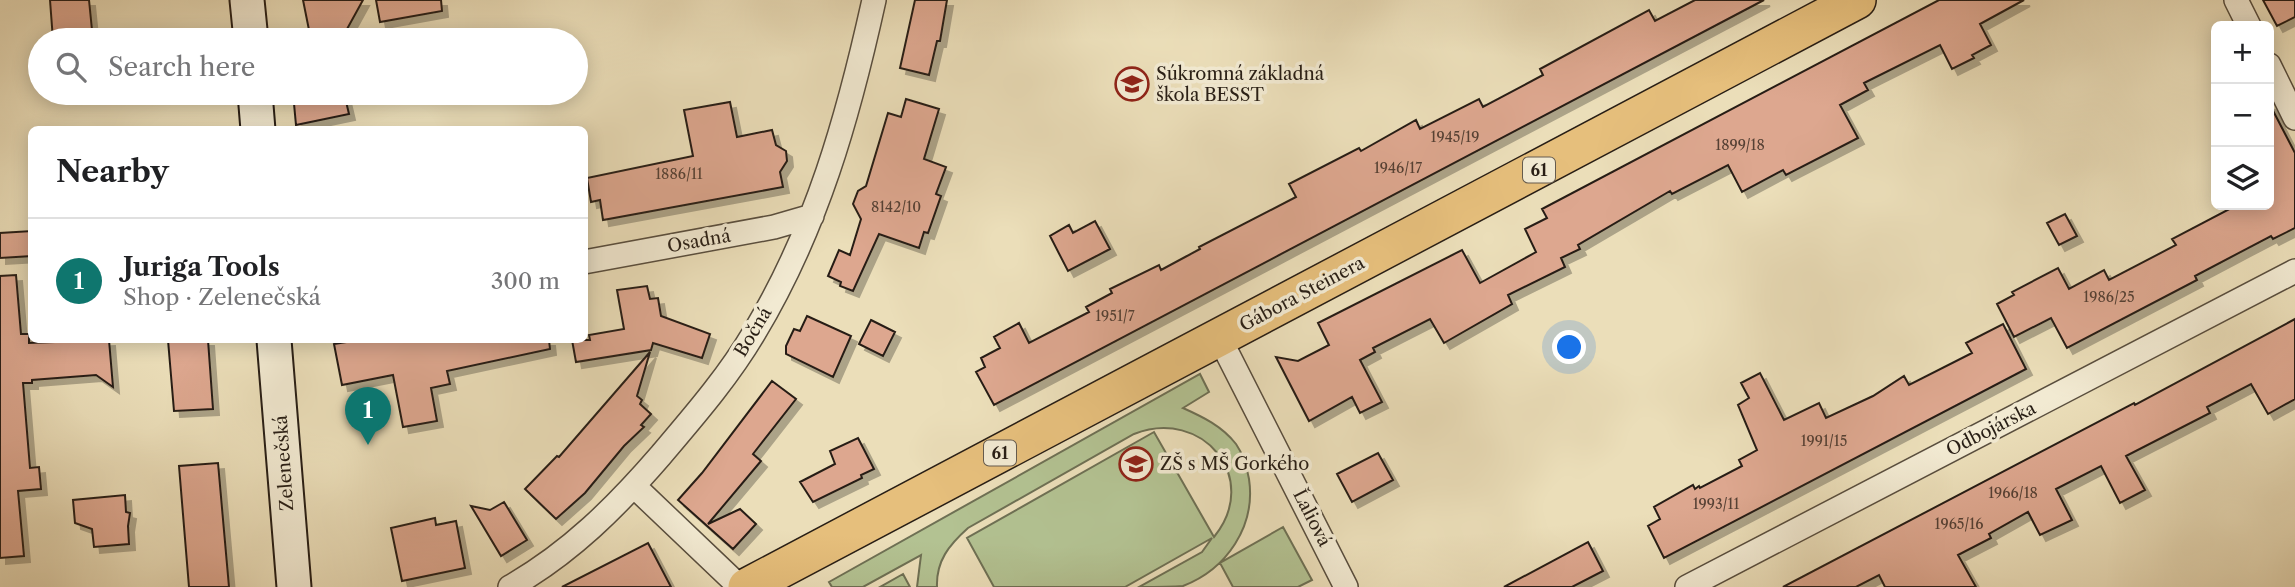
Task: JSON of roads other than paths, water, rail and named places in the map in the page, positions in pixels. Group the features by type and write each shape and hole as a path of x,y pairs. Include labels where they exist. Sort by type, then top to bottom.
{"main road":[{"name":"Gábora Steinera","path":"747,587 785,578 1219,337 1857,0"}],"street":[{"path":"247,0 250,28"},
{"name":"Bočná","path":"510,587 542,569 580,540 634,486 702,407 744,350 769,307 812,216 839,143 874,0"},
{"path":"2236,0 2246,21"},
{"path":"2274,75 2295,118"},
{"path":"256,105 258,126"},
{"name":"Osadná","path":"588,261 774,227 812,216"},
{"name":"Odbojárska","path":"1687,587 2295,271"},
{"name":"Ľaliová","path":"1219,337 1346,587"},
{"name":"Zelenečská","path":"274,343 294,587"},
{"path":"634,486 740,587"}],"place":[{"name":"Súkromná základná škola BESST","path":"1132,84"},
{"name":"Juriga Tools","path":"368,445"},
{"name":"ZŠ s MŠ Gorkého","path":"1136,464"}]}
